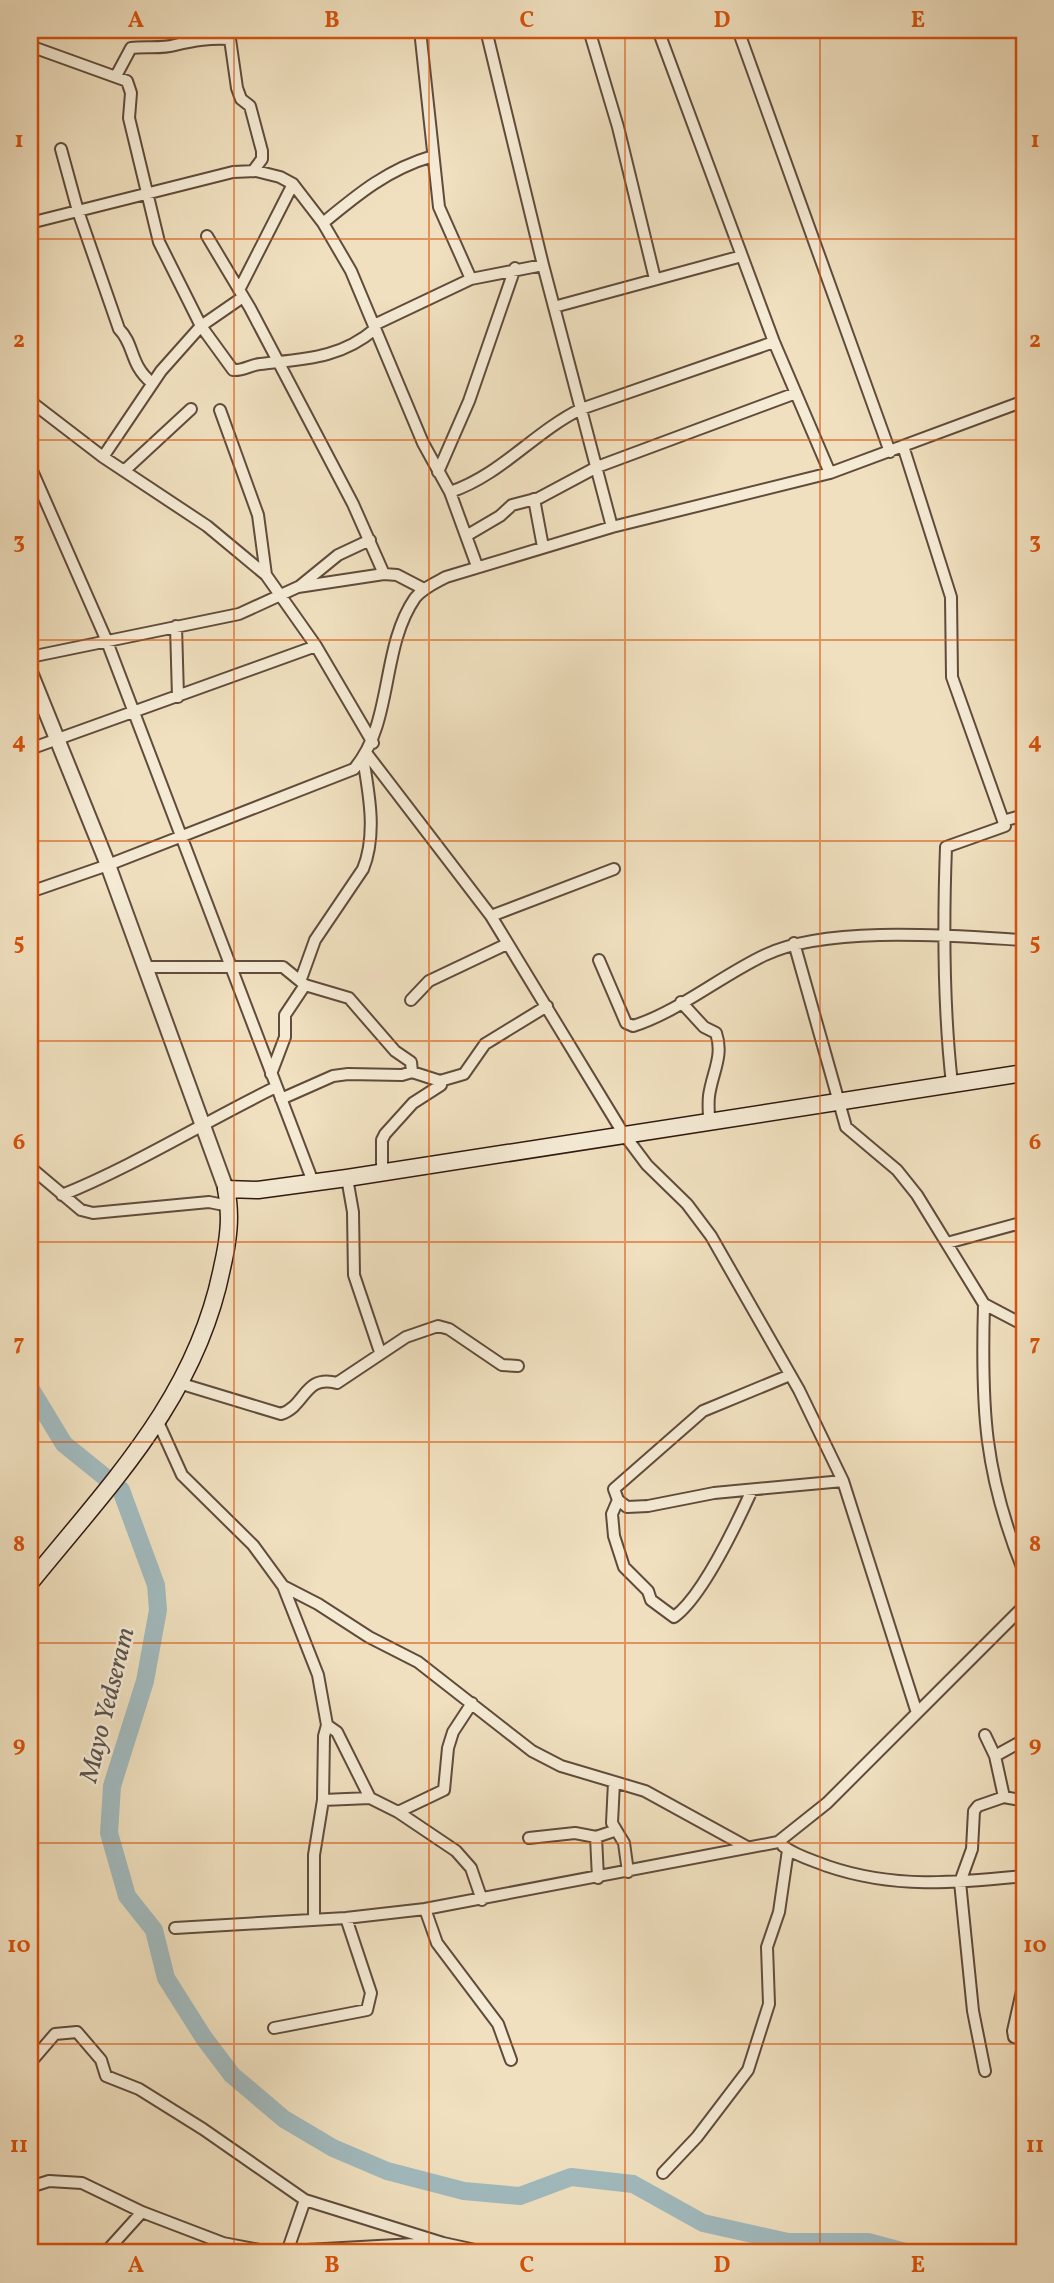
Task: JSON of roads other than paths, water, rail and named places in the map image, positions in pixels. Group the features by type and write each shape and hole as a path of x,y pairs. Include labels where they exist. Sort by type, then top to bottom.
{"main road":[{"path":"30,1583 139,1448 182,1384 214,1307 225,1256 229,1206 226,1189 258,1190 346,1178 1024,1073"},
{"path":"229,1206 258,1190"}],"street":[{"path":"420,30 439,207 471,279"},
{"path":"486,30 543,265 612,527"},
{"path":"589,30 618,127 655,279"},
{"path":"658,30 774,342 830,473"},
{"path":"738,30 890,452"},
{"path":"116,76 131,48 175,45 187,40 230,39 237,88 242,99 250,106 262,151 262,159 253,171"},
{"path":"30,46 127,81 131,93 129,118 145,195 159,242 201,326 233,370 311,360 342,349 374,327 471,279 515,268 543,265"},
{"path":"61,149 78,211 119,329 126,335 137,369 152,383"},
{"path":"323,223 370,184 403,165 433,156"},
{"path":"30,223 233,172 253,171 280,177 293,184 323,223 351,271 423,443 450,492 477,566"},
{"path":"103,457 152,383 201,326 241,294 293,184"},
{"path":"207,236 241,294 370,540 384,574"},
{"path":"554,307 742,256"},
{"path":"438,472 469,401 515,268"},
{"path":"450,492 489,476 554,422 581,409 774,342"},
{"path":"466,536 500,516 512,505 534,499 597,467 796,393"},
{"path":"30,401 103,457 207,526 266,575 316,646 373,743"},
{"path":"30,892 108,865 354,769 373,743 402,627 414,599 424,589 477,566 612,527 830,473 1024,401"},
{"path":"124,471 191,410"},
{"path":"220,410 258,515 266,575"},
{"path":"903,446 951,597 952,677 1003,821 1003,828 946,847 942,935 944,1008 952,1084"},
{"path":"30,466 33,484 106,639 313,1182"},
{"path":"534,499 543,547"},
{"path":"298,587 338,555 370,540"},
{"path":"30,657 106,639 239,614 262,606 281,593 298,587 384,574 397,575 424,589"},
{"path":"176,626 178,697"},
{"path":"30,749 316,646"},
{"path":"30,672 108,865 226,1189 209,1202"},
{"path":"365,756 491,916 624,1133 647,1165 687,1204 711,1236 790,1375 843,1481 917,1713"},
{"path":"271,1074 285,1037 285,1016 303,982 315,940 363,869 368,857 371,837 365,756"},
{"path":"1003,821 1024,814"},
{"path":"491,916 614,869"},
{"path":"599,960 626,1023 633,1026 765,955 794,943 843,938 942,935 1024,940"},
{"path":"794,943 836,1100 846,1127 897,1170 947,1243 984,1304 1024,1325"},
{"path":"411,1000 429,981 506,944"},
{"path":"145,967 277,965 303,982 349,998 395,1051 411,1062 412,1072"},
{"path":"681,1002 704,1027 716,1032 719,1041 719,1059 708,1099 709,1120"},
{"path":"281,1099 333,1076 366,1072 402,1075 412,1072 440,1080 464,1074 485,1044 547,1006"},
{"path":"382,1172 382,1140 385,1134 413,1104 441,1085 440,1080"},
{"path":"62,1195 114,1174 203,1123 276,1087"},
{"path":"30,1167 81,1210 93,1213 209,1202 229,1206"},
{"path":"346,1178 353,1212 354,1275 380,1352"},
{"path":"947,1243 1022,1223 1024,1240"},
{"path":"984,1304 982,1401 989,1459 1004,1523 1024,1572"},
{"path":"182,1384 281,1414 290,1412 316,1382 326,1380 337,1383 406,1337 438,1326 449,1329 502,1365 518,1366"},
{"path":"790,1375 703,1411 614,1489 618,1500 627,1507 648,1506 680,1498 843,1481"},
{"path":"158,1422 182,1475 253,1545 284,1586 317,1675 327,1725 324,1737 323,1800 314,1855 314,1920"},
{"path":"618,1500 612,1514 612,1525 624,1567 648,1591 651,1600 674,1618 702,1583 736,1526 752,1490"},
{"path":"284,1586 369,1637 418,1662 532,1751 561,1766 645,1791 747,1847"},
{"path":"175,1928 346,1918 425,1909 778,1842 827,1803 1024,1606"},
{"path":"398,1812 444,1790 448,1748 453,1732 472,1703"},
{"path":"327,1725 337,1732 370,1798"},
{"path":"985,1735 995,1756 1004,1797"},
{"path":"995,1756 1024,1740"},
{"path":"614,1782 612,1823 614,1831 624,1843 628,1872"},
{"path":"985,2071 973,2011 960,1882 972,1849 974,1811 978,1806 1004,1797 1020,1800 1024,1804"},
{"path":"323,1800 370,1798 398,1812 456,1851 471,1868 482,1900"},
{"path":"529,1838 575,1833 596,1836 614,1831"},
{"path":"596,1836 598,1878"},
{"path":"778,1842 788,1850 852,1875 891,1883 960,1882 1024,1876"},
{"path":"663,2173 697,2137 748,2070 769,2004 766,1947 779,1912 788,1850"},
{"path":"425,1909 437,1942 498,2024 511,2060"},
{"path":"274,2028 368,2010 371,1993 346,1918"},
{"path":"1024,1982 1013,2031 1014,2037 1024,2040"},
{"path":"30,2063 55,2034 77,2032 101,2060 106,2076 139,2089 203,2129 305,2200 443,2243 489,2253"},
{"path":"30,2187 49,2181 82,2183 142,2212 223,2243 270,2252 412,2249 443,2243"},
{"path":"286,2252 305,2200"},
{"path":"105,2253 142,2212"},
{"path":"30,2244 37,2253"}],"waterway":[{"name":"Mayo Yedseram","path":"30,1388 64,1444 121,1490 156,1585 158,1610 145,1681 112,1786 109,1833 127,1896 154,1930 166,1978 204,2038 232,2075 284,2119 333,2148 387,2171 464,2191 520,2196 571,2177 633,2184 703,2223 788,2242 868,2242 909,2253"}]}
